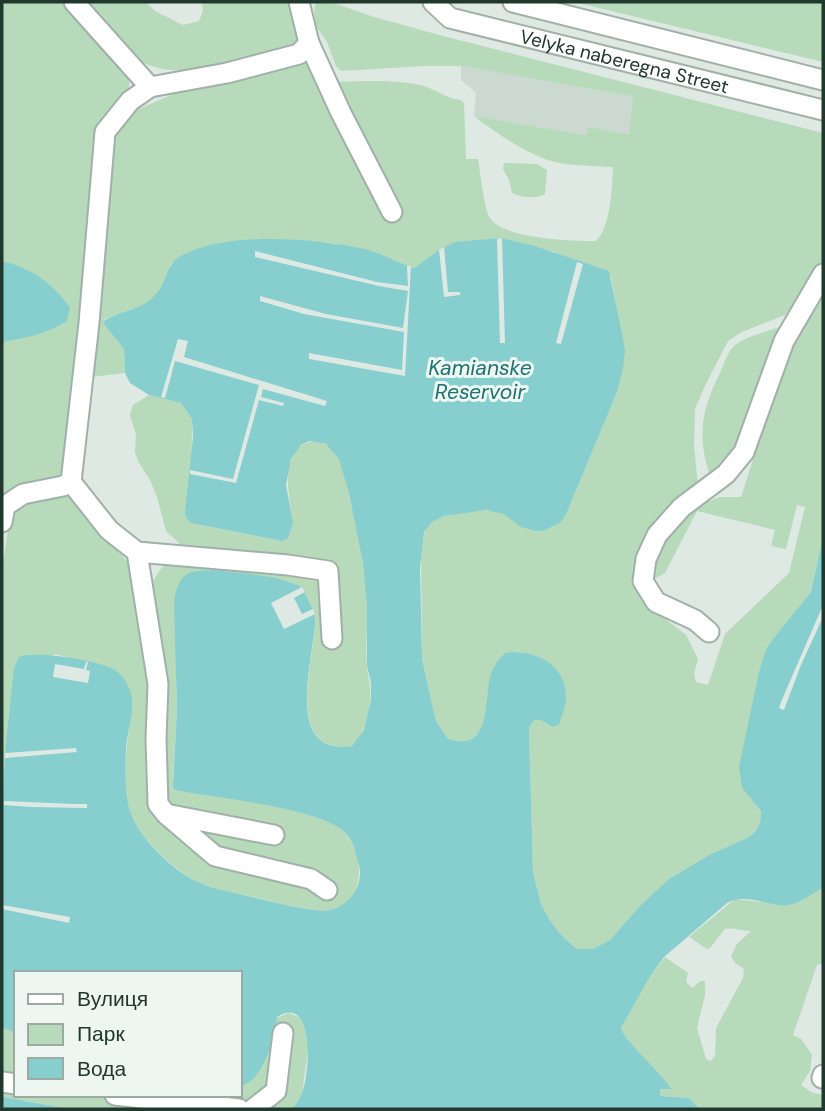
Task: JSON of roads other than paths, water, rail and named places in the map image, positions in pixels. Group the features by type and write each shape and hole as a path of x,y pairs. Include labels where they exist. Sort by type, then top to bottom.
{"street":[{"path":"74,2 150,87"},
{"path":"299,2 309,43 391,212"},
{"name":"Velyka naberegna Street","path":"433,2 450,18 823,110"},
{"name":"Velyka naberegna Street","path":"513,2 823,80"},
{"path":"309,43 299,54 227,73 150,87 130,101 105,132 89,323 71,482 109,530 137,552 288,565 328,572 332,639"},
{"path":"709,632 695,620 656,602 643,581 646,559 657,536 682,507 726,474 744,452 784,341 823,274"},
{"path":"2,522 5,506 23,494 71,482"},
{"path":"137,552 158,684 158,804 215,856 311,879 327,890"},
{"path":"166,814 274,835"},
{"path":"253,1109 276,1091 284,1033"},
{"path":"133,1097 239,1109"}],"water":[{"name":"Kamianske Reservoir","path":"502,238 609,271 625,351 617,392 561,522 545,530 536,531 521,527 504,514 486,510 444,516 432,522 424,532 420,568 422,659 436,721 448,739 463,741 473,738 480,730 492,671 505,653 537,656 554,668 565,685 566,697 559,725 552,727 536,720 529,729 533,872 541,904 551,922 577,949 593,949 610,940 669,879 755,832 760,823 761,811 742,788 739,767 759,672 766,649 811,592 823,537 823,888 788,905 750,899 727,903 664,957 621,1028 628,1040 671,1089 660,1089 660,1096 688,1098 700,1109 292,1109 301,1095 307,1072 304,1026 298,1016 290,1012 277,1017 270,1047 261,1068 242,1085 242,971 14,971 14,1032 3,1028 2,814 14,668 19,657 52,655 80,659 113,669 123,678 132,699 125,771 131,815 144,837 183,873 217,889 288,906 323,911 338,907 350,899 360,872 353,845 347,835 335,825 293,811 175,790 173,786 177,710 174,604 180,581 192,572 220,571 258,575 302,587 315,618 308,677 309,720 316,736 330,745 352,746 364,730 371,700 367,666 367,606 363,563 339,459 326,444 309,441 301,445 291,459 286,485 293,523 288,538 282,541 191,523 185,513 193,437 192,419 181,403 149,395 130,383 125,373 124,349 104,321 149,300 159,290 176,259 200,248 221,243 271,239 321,242 371,251 414,268 455,242"},
{"path":"6,262 34,274 57,292 70,308 67,321 36,335 2,342 2,263"},
{"path":"2,1097 70,1109 2,1109"}]}
